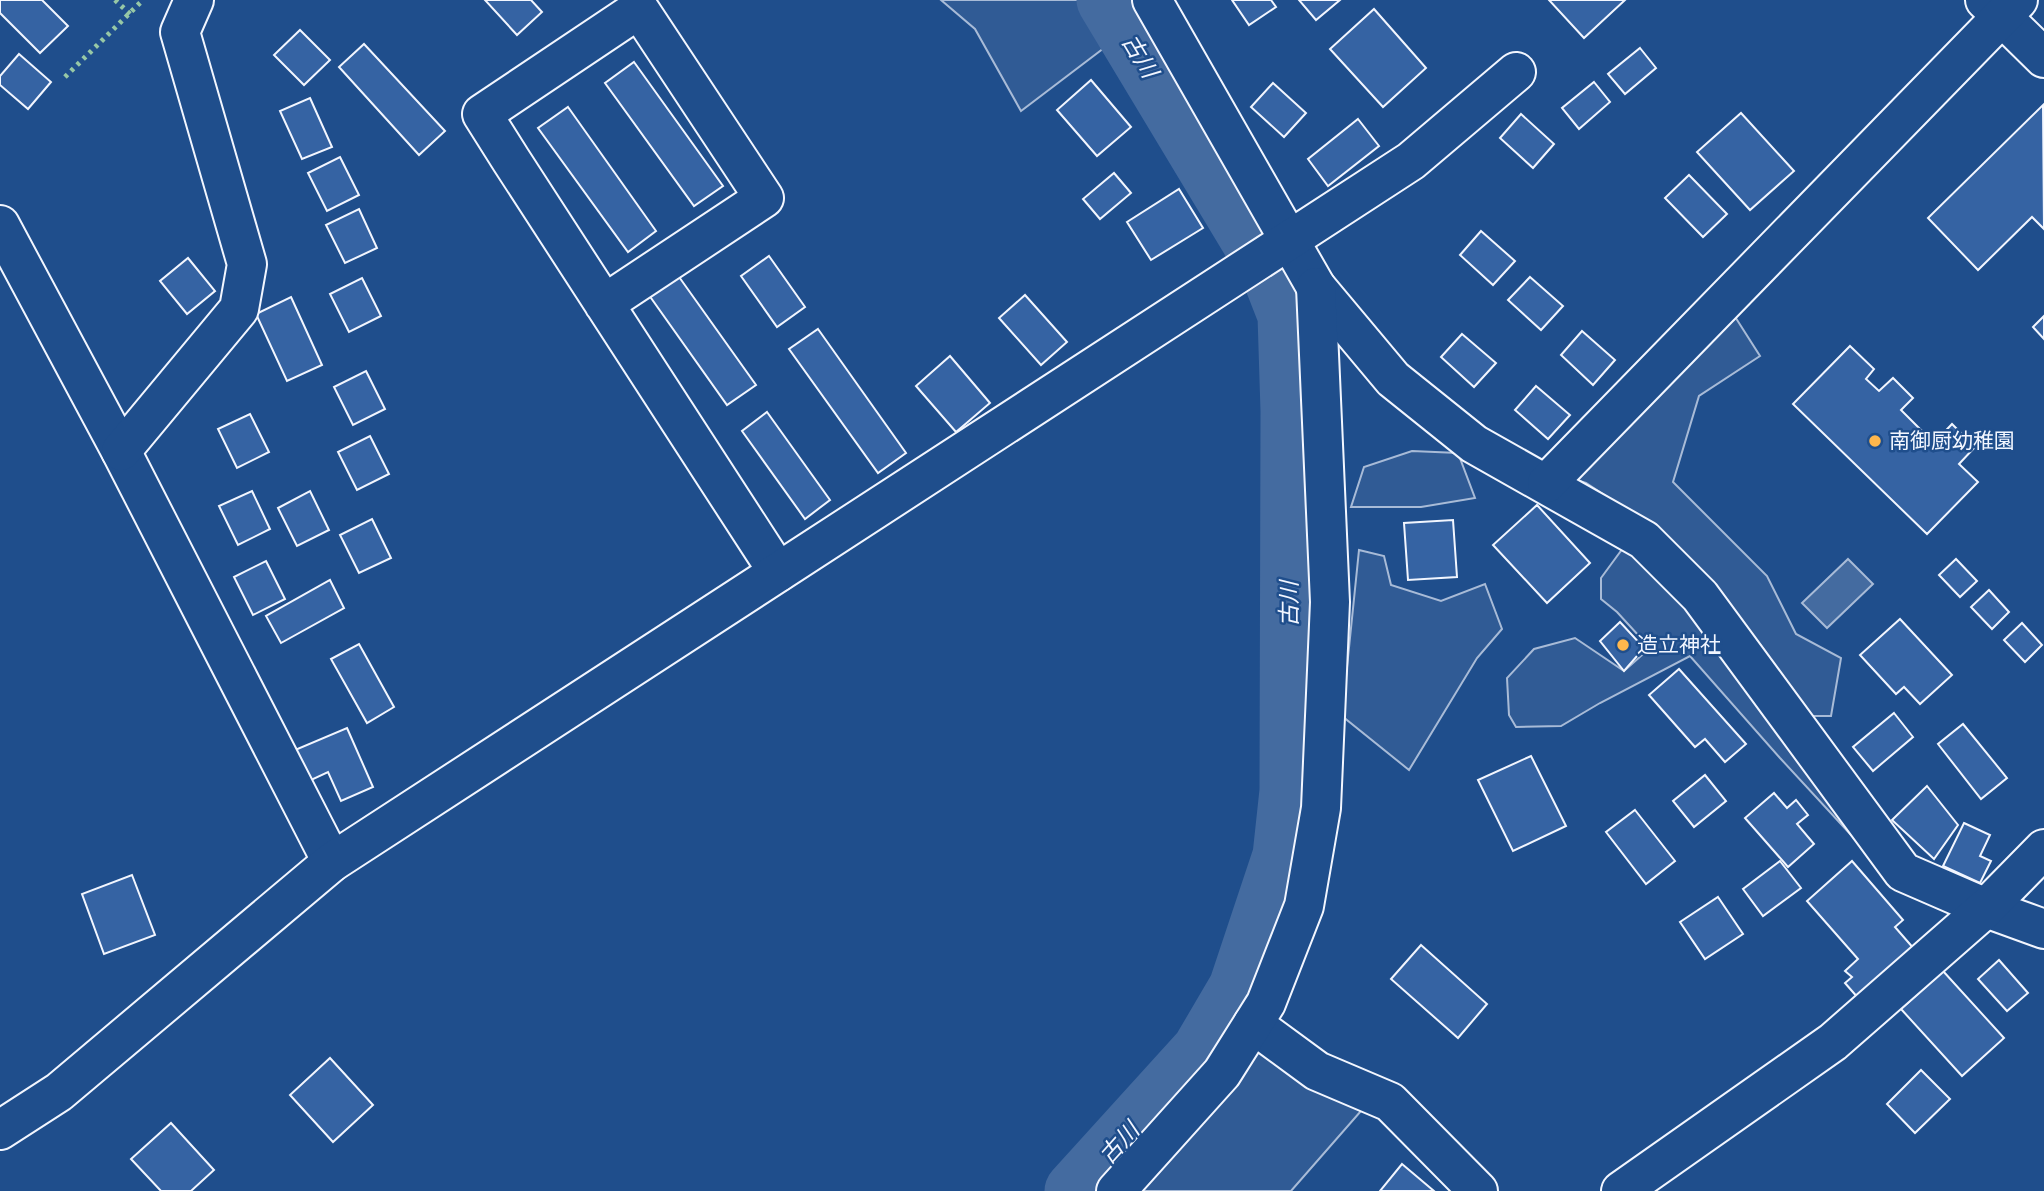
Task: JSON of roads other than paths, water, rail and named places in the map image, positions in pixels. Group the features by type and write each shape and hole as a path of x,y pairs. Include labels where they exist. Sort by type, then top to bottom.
{"street":[{"path":"121,451 239,309 247,264 180,32 194,0"},
{"path":"1152,0 1316,287 1393,379 1474,444 1644,540 1700,596 1903,872 1986,908 2044,929"},
{"path":"1547,483 2002,6 2044,58"},
{"path":"604,304 764,198 639,9 482,114 604,304 778,572"},
{"path":"0,1130 59,1092 331,862 1411,161 1516,72"},
{"path":"0,225 121,451 331,862"},
{"path":"1116,1191 1222,1073 1266,1003 1304,906 1321,808 1330,602 1316,287"},
{"path":"1621,1191 1664,1179 1833,1042 1986,908 2044,849"},
{"path":"1253,1024 1317,1070 1391,1102 1478,1191"}],"waterway":[{"name":"古川","path":"1075,1191 1202,1051 1239,988 1283,856 1290,791 1291,411 1288,315 1272,274 1107,0"}],"place":[{"name":"南御厨幼稚園","path":"1875,441"},
{"name":"造立神社","path":"1623,645"}]}
